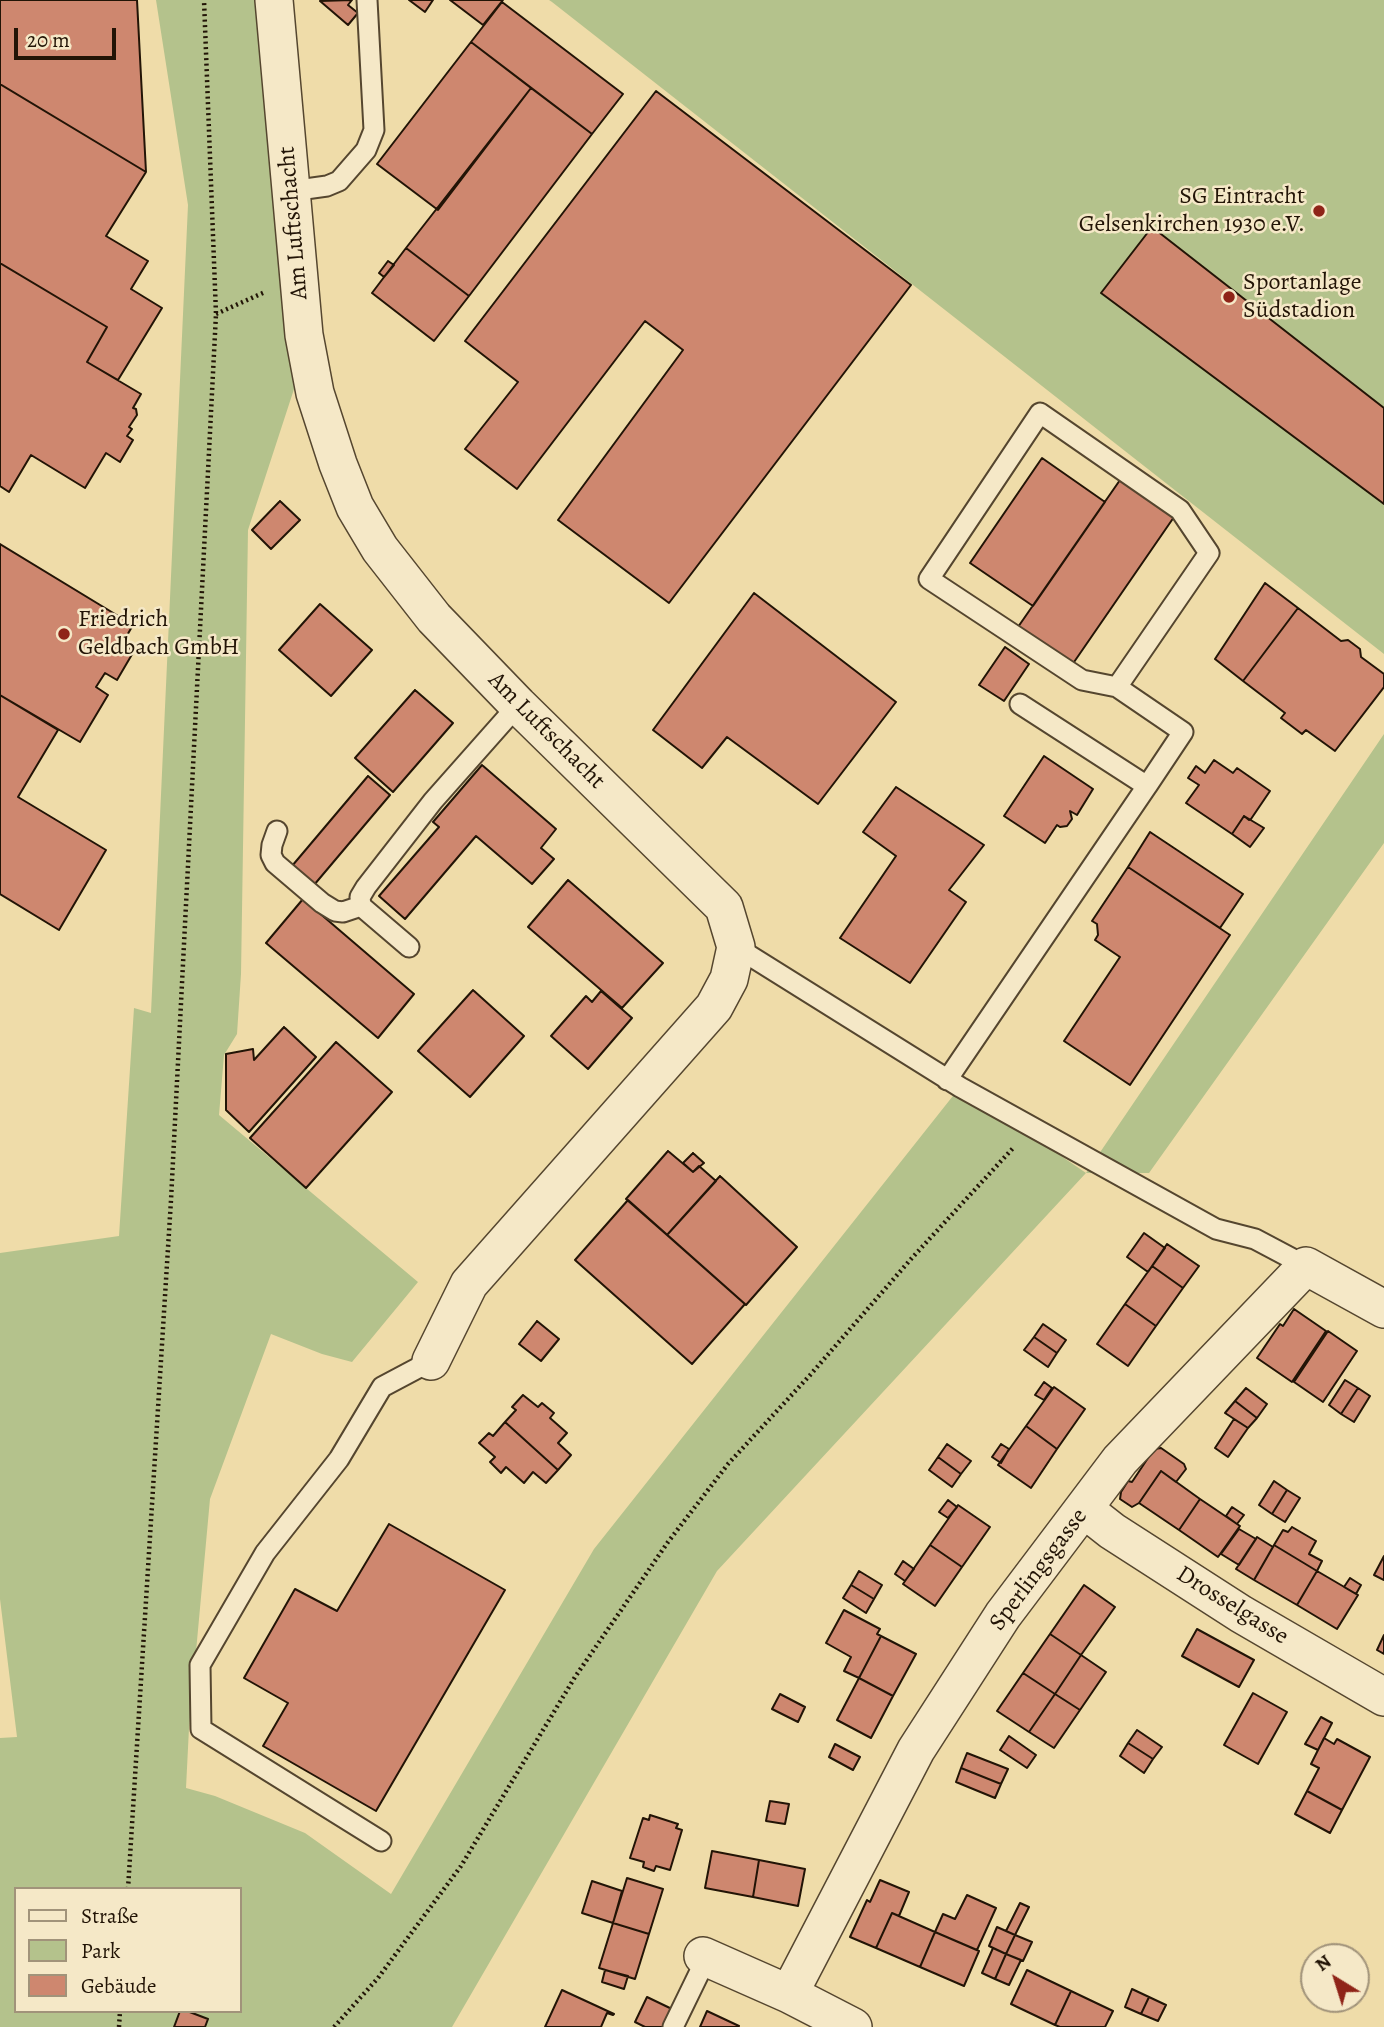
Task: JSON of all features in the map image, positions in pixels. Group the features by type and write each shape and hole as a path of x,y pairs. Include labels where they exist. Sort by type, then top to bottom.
{"street":[{"name":"Am Luftschacht","path":"274,0 304,335 315,393 355,507 380,549 434,618 518,705 724,907 736,947"},
{"path":"431,1361 470,1284 714,1007 729,979 736,947"},
{"path":"1306,1266 1384,1310"},
{"name":"Sperlingsgasse","path":"789,1994 916,1750 1003,1615 1120,1460 1306,1266"},
{"name":"Drosselgasse","path":"1084,1509 1112,1531 1241,1614 1384,1697"},
{"path":"705,1956 853,2027"}],"lane":[{"path":"290,191 327,186 340,181 366,150 374,130 367,0"},
{"path":"947,1080 1183,732 1117,687 1082,680 929,579 1040,413 1180,510 1209,553 1117,687"},
{"path":"1020,704 1147,786"},
{"path":"409,947 361,906 360,897 433,802 518,705"},
{"path":"276,831 271,855 275,863 335,911 343,912 361,906"},
{"path":"736,947 947,1080 1216,1229 1255,1239 1306,1266"},
{"path":"380,1841 201,1729 200,1665 265,1553 339,1459 382,1387 431,1361"},
{"path":"673,2027 705,1956"}],"path":[{"path":"128,1887 171,1200 216,314 204,0"},
{"path":"216,314 298,277"},
{"path":"334,2027 378,1978 461,1866 575,1677 668,1542 728,1464 1033,1127"}],"green space":[{"path":"156,0 255,0 279,265 295,386 248,530 241,974 237,1034 224,1055 219,1115 418,1282 352,1362 322,1354 271,1334 210,1499 186,1788 215,1796 305,1833 391,1894 594,1549 960,1087 1086,1173 717,1571 452,2027 0,2027 0,1738 17,1737 0,1599 0,1253 119,1236 134,1008 151,1013 188,205"},
{"name":"Sportanlage Südstadion","path":"549,0 1384,0 1384,654 552,2"},
{"path":"1384,734 1384,843 1149,1173 1086,1173"}],"building":[{"path":"0,0 137,0 146,172 0,84"},
{"path":"352,0 348,5 358,13 348,25 320,1"},
{"path":"409,0 433,0 425,12"},
{"path":"450,0 503,0 483,25"},
{"path":"502,2 623,94 592,134 471,42"},
{"path":"471,42 531,88 438,210 377,164"},
{"path":"0,84 146,172 106,236 148,261 131,289 162,308 118,380 87,362 107,327 0,263"},
{"path":"531,88 592,134 469,296 406,248"},
{"path":"656,91 911,285 669,603 558,520 683,350 645,321 517,489 465,449 518,382 465,341"},
{"path":"1152,227 1384,408 1384,504 1101,293"},
{"path":"406,248 469,296 434,341 372,293"},
{"path":"388,261 394,265 384,277 379,273"},
{"path":"0,263 107,327 87,362 141,394 133,408 136,409 137,415 127,436 133,440 120,462 106,453 85,488 31,455 9,492 0,486"},
{"path":"1042,458 1105,502 1033,606 970,563"},
{"path":"1120,480 1174,517 1072,665 1018,627"},
{"path":"280,501 300,520 271,549 252,530"},
{"name":"Friedrich Geldbach GmbH","path":"0,544 133,625 122,644 134,651 117,680 105,673 96,687 108,695 80,742 0,695"},
{"path":"1265,583 1298,608 1243,681 1215,659"},
{"path":"754,593 896,702 818,804 727,737 702,768 653,730"},
{"path":"320,604 372,650 331,696 279,650"},
{"path":"1298,608 1341,641 1348,640 1360,649 1361,657 1384,674 1384,687 1335,751 1306,730 1302,734 1281,718 1285,713 1243,681"},
{"path":"1005,647 1029,664 1004,701 979,685"},
{"path":"415,690 453,723 393,792 355,758"},
{"path":"0,695 58,730 18,797 106,850 59,930 0,894"},
{"path":"1044,756 1093,789 1077,815 1070,811 1072,819 1067,826 1057,825 1045,843 1004,816"},
{"path":"1214,760 1233,773 1237,768 1270,791 1251,819 1244,816 1232,834 1186,803 1199,785 1188,778 1196,766 1205,773"},
{"path":"482,765 556,829 541,848 554,859 532,884 476,836 405,919 379,896 439,827 433,822"},
{"path":"368,776 390,795 314,885 292,866"},
{"path":"896,787 984,845 949,890 966,902 910,983 840,938 896,856 863,832"},
{"path":"1244,816 1264,828 1250,847 1232,834"},
{"path":"1150,832 1243,894 1220,928 1128,867"},
{"path":"1128,867 1230,935 1130,1085 1064,1041 1120,957 1095,940 1098,935 1097,924 1092,921"},
{"path":"568,880 663,963 622,1008 528,927"},
{"path":"303,899 414,994 378,1038 266,943"},
{"path":"473,990 524,1036 470,1097 418,1051"},
{"path":"601,991 632,1018 588,1069 551,1036 586,996 592,1002"},
{"path":"284,1027 316,1057 249,1132 226,1110 226,1054 253,1049 254,1060"},
{"path":"336,1042 392,1092 306,1188 250,1138"},
{"path":"668,1151 693,1172 699,1166 716,1181 667,1235 626,1199"},
{"path":"693,1153 704,1163 693,1172 683,1163"},
{"path":"720,1176 797,1247 746,1305 667,1235"},
{"path":"628,1200 745,1304 692,1364 575,1260"},
{"path":"1144,1233 1165,1248 1148,1272 1127,1257"},
{"path":"1167,1244 1199,1266 1183,1288 1152,1266"},
{"path":"1152,1266 1183,1288 1156,1326 1125,1304"},
{"path":"1125,1304 1156,1326 1128,1366 1097,1344"},
{"path":"1294,1309 1326,1331 1292,1382 1257,1358 1280,1324 1283,1326"},
{"path":"537,1321 559,1339 541,1361 519,1344"},
{"path":"1043,1324 1066,1340 1057,1353 1034,1337"},
{"path":"1328,1331 1357,1351 1323,1402 1294,1382"},
{"path":"1034,1337 1057,1353 1048,1367 1024,1350"},
{"path":"1345,1380 1358,1388 1341,1414 1329,1405"},
{"path":"1044,1382 1052,1388 1044,1400 1035,1395"},
{"path":"1054,1387 1085,1409 1057,1449 1026,1426"},
{"path":"1246,1388 1267,1404 1257,1418 1235,1401"},
{"path":"1358,1388 1370,1396 1354,1422 1341,1414"},
{"path":"523,1395 538,1407 542,1403 554,1413 550,1418 567,1433 558,1443 571,1455 558,1470 505,1422 516,1410 512,1407"},
{"path":"1235,1401 1257,1418 1248,1428 1225,1413"},
{"path":"1234,1419 1248,1428 1228,1457 1215,1448"},
{"path":"505,1422 558,1470 546,1483 533,1472 524,1483 506,1467 501,1473 490,1462 495,1457 479,1443 489,1433 493,1436"},
{"path":"1026,1426 1057,1449 1031,1488 998,1465"},
{"path":"947,1444 971,1461 961,1474 938,1457"},
{"path":"1001,1444 1009,1449 1001,1463 992,1457"},
{"path":"1161,1448 1184,1464 1186,1469 1176,1482 1161,1471 1139,1503 1132,1507 1120,1499 1121,1492 1128,1481 1132,1482 1154,1449"},
{"path":"938,1457 961,1474 952,1487 929,1470"},
{"path":"1161,1471 1200,1499 1179,1530 1139,1503"},
{"path":"1274,1481 1287,1490 1272,1514 1259,1505"},
{"path":"1287,1490 1300,1498 1285,1522 1272,1514"},
{"path":"1200,1499 1240,1526 1218,1557 1179,1530"},
{"path":"948,1500 957,1507 948,1518 939,1512"},
{"path":"958,1505 990,1527 962,1567 930,1545"},
{"path":"1232,1507 1244,1515 1237,1524 1226,1516"},
{"path":"389,1524 505,1590 376,1811 263,1746 288,1703 244,1678 295,1589 337,1611"},
{"path":"1292,1527 1316,1541 1309,1554 1322,1561 1317,1571 1274,1545 1283,1530 1288,1532"},
{"path":"1239,1529 1256,1539 1239,1565 1221,1554"},
{"path":"1257,1537 1273,1547 1254,1580 1236,1569"},
{"path":"930,1545 962,1567 935,1606 903,1584"},
{"path":"1274,1545 1317,1571 1297,1605 1254,1580"},
{"path":"1384,1556 1384,1580 1374,1575"},
{"path":"903,1561 914,1569 905,1581 895,1574"},
{"path":"859,1571 882,1585 874,1599 851,1585"},
{"path":"1317,1571 1358,1595 1337,1629 1297,1605"},
{"path":"1350,1578 1361,1585 1356,1594 1344,1587"},
{"path":"851,1585 874,1599 866,1613 843,1598"},
{"path":"1084,1585 1115,1607 1081,1655 1050,1634"},
{"path":"844,1610 880,1629 877,1634 881,1636 859,1678 844,1671 851,1657 826,1643"},
{"path":"1197,1629 1254,1660 1239,1687 1182,1656"},
{"path":"1050,1634 1081,1655 1055,1694 1023,1673"},
{"path":"1384,1635 1384,1654 1377,1650"},
{"path":"881,1636 916,1654 893,1696 859,1678"},
{"path":"1081,1655 1106,1672 1080,1710 1055,1694"},
{"path":"1023,1673 1055,1694 1029,1732 997,1711"},
{"path":"859,1678 893,1696 871,1738 837,1720"},
{"path":"1253,1693 1287,1712 1258,1764 1224,1745"},
{"path":"780,1694 805,1707 798,1722 772,1709"},
{"path":"1055,1694 1080,1710 1054,1748 1029,1732"},
{"path":"1321,1717 1332,1723 1318,1750 1305,1744"},
{"path":"1137,1730 1162,1747 1153,1759 1128,1743"},
{"path":"1009,1736 1036,1755 1027,1768 1000,1750"},
{"path":"1324,1738 1334,1744 1337,1739 1370,1757 1342,1810 1307,1791 1319,1768 1311,1764"},
{"path":"1128,1743 1153,1759 1144,1773 1120,1756"},
{"path":"835,1744 860,1757 853,1770 829,1757"},
{"path":"967,1753 1008,1769 1001,1784 961,1768"},
{"path":"961,1768 1001,1784 995,1798 956,1782"},
{"path":"1307,1791 1342,1810 1330,1833 1295,1814"},
{"path":"770,1801 789,1804 785,1824 766,1821"},
{"path":"650,1815 678,1824 676,1828 682,1830 670,1870 656,1866 654,1871 643,1867 644,1862 630,1858 643,1818 649,1820"},
{"path":"712,1851 759,1860 753,1897 705,1888"},
{"path":"759,1860 805,1869 798,1906 753,1897"},
{"path":"627,1878 663,1889 649,1934 613,1923"},
{"path":"880,1880 909,1892 899,1916 892,1913 876,1948 850,1937 867,1900 870,1902"},
{"path":"592,1881 622,1891 613,1923 582,1913"},
{"path":"967,1895 996,1908 977,1950 935,1932 943,1914 955,1919"},
{"path":"1020,1903 1029,1907 1015,1935 1006,1931"},
{"path":"892,1913 935,1932 920,1967 876,1948"},
{"path":"613,1923 649,1934 635,1979 599,1968"},
{"path":"997,1927 1015,1935 1006,1954 989,1946"},
{"path":"935,1932 979,1951 964,1986 920,1967"},
{"path":"1015,1935 1032,1942 1023,1961 1006,1954"},
{"path":"993,1948 1006,1954 995,1979 982,1973"},
{"path":"1006,1954 1021,1960 1009,1985 995,1979"},
{"path":"605,1970 628,1976 624,1989 602,1982"},
{"path":"1027,1970 1071,1991 1055,2025 1011,2004"},
{"path":"1132,1989 1149,1997 1141,2014 1125,2007"},
{"path":"562,1990 614,2014 607,2013 601,2027 545,2027"},
{"path":"1071,1991 1113,2011 1105,2027 1055,2025"},
{"path":"647,1997 674,2010 666,2027 645,2027 635,2022"},
{"path":"1149,1997 1166,2005 1158,2021 1141,2014"},
{"path":"707,2011 739,2026 700,2027"},
{"path":"179,2013 192,2013 208,2019 205,2027 174,2027"}],"place":[{"name":"SG Eintracht Gelsenkirchen 1930 e.V.","path":"1319,211"},
{"name":"Sportanlage Südstadion","path":"1229,297"},
{"name":"Friedrich Geldbach GmbH","path":"64,634"}]}
